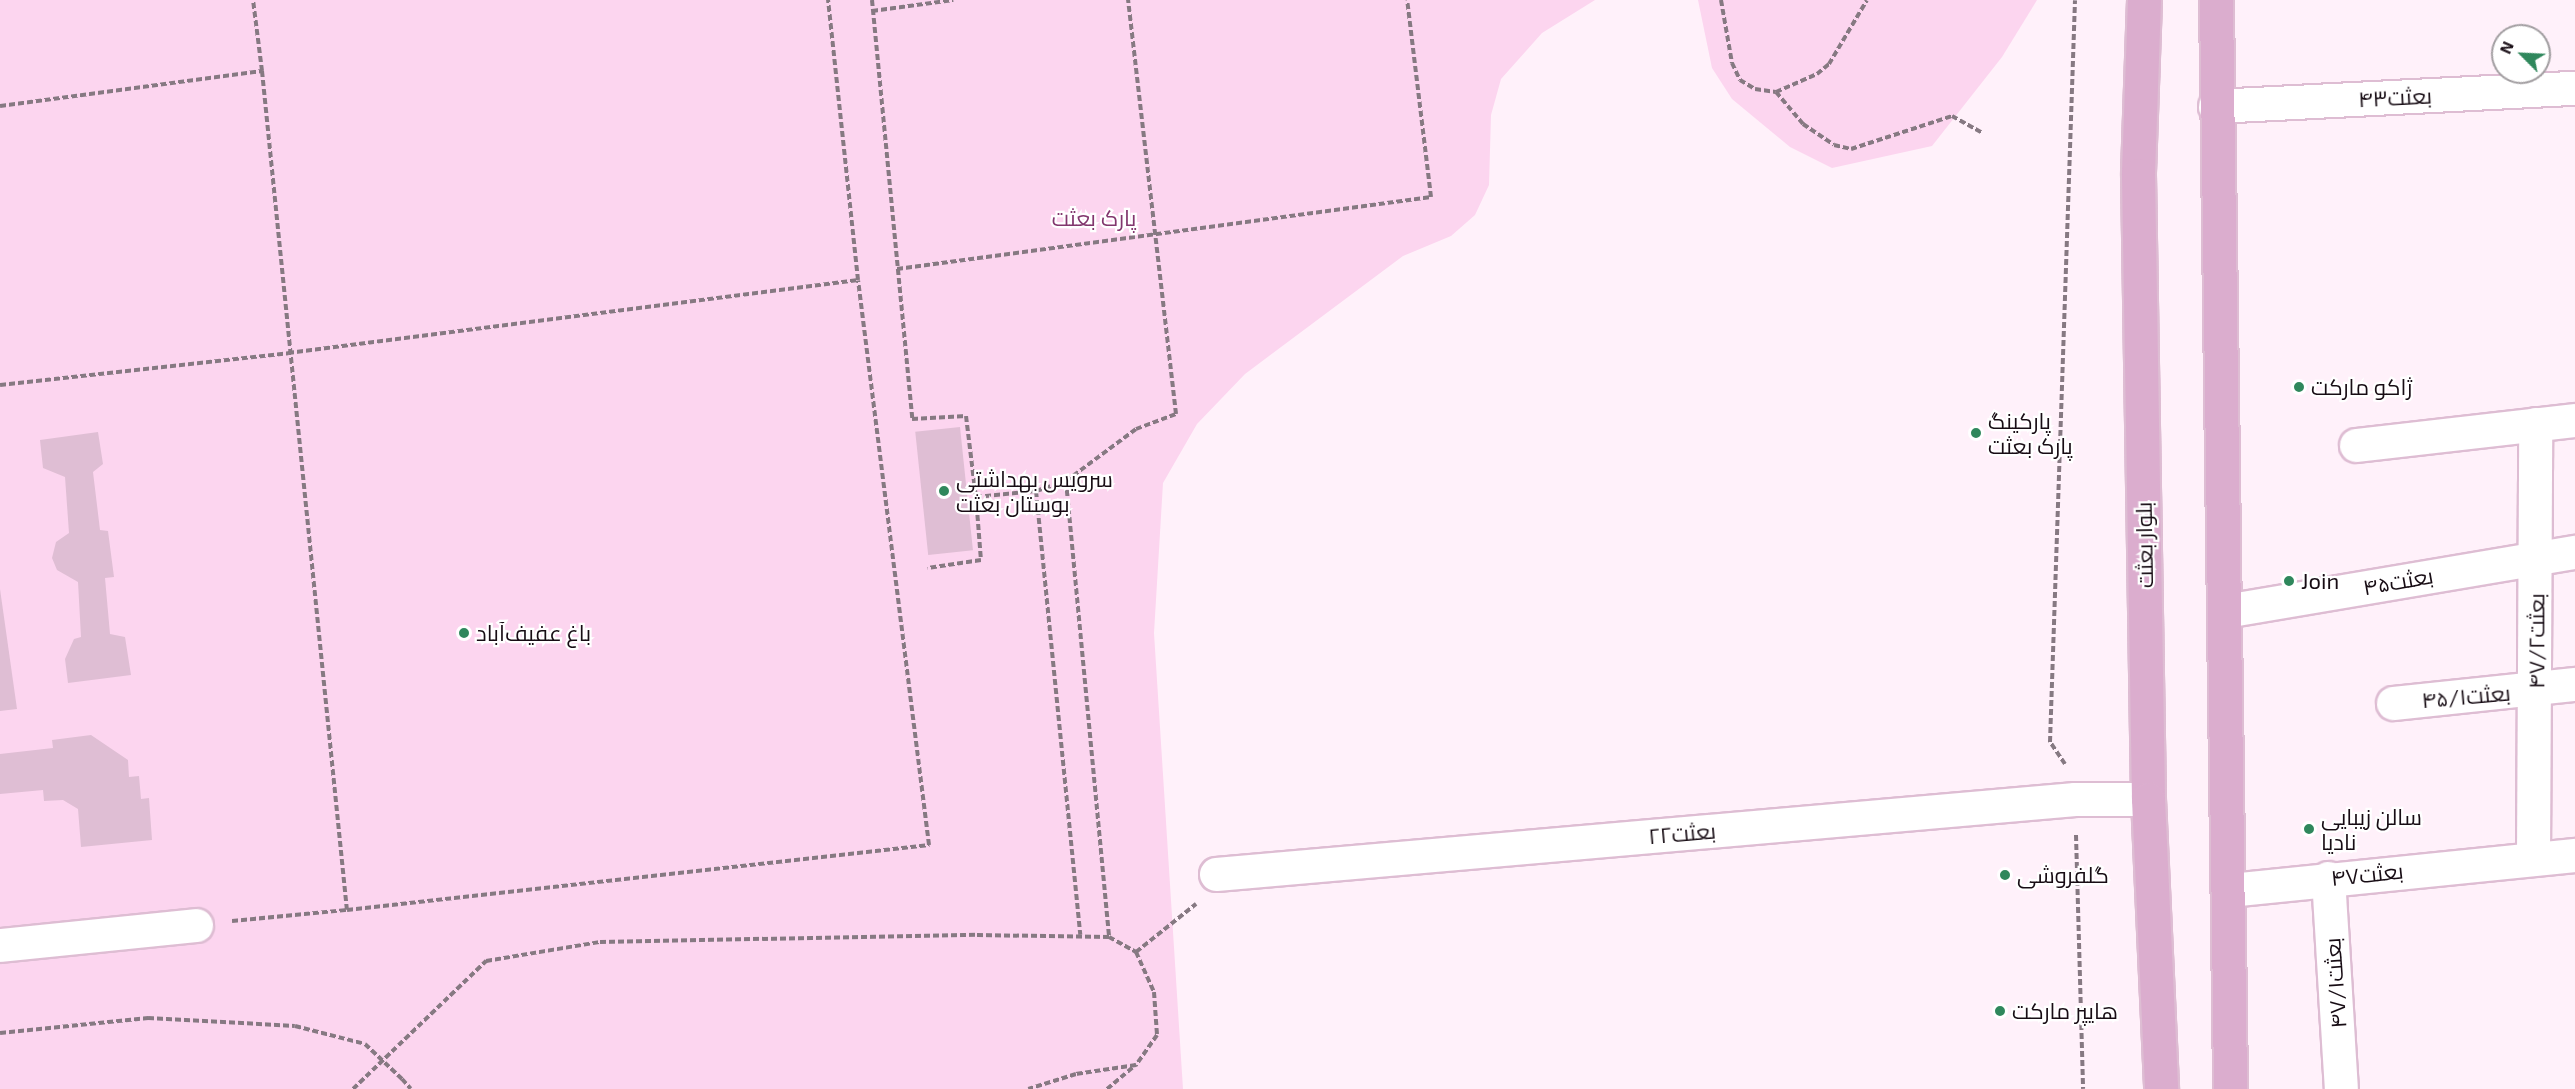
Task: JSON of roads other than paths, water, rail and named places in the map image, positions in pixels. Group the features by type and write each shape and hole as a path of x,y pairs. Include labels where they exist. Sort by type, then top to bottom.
{"main road":[{"name":"بلوار بعثت","path":"2144,0 2138,175 2148,799 2161,1089"},
{"path":"2216,0 2215,106 2230,890 2230,1089"}],"street":[{"name":"بعثت۴۳","path":"2215,106 2575,88"},
{"path":"2356,445 2575,420"},
{"name":"بعثت۴۷/۲","path":"2533,858 2536,690 2535,424"},
{"name":"بعثت۴۵","path":"2225,611 2575,552"},
{"name":"بعثت۴۵/۱","path":"2393,703 2536,690 2575,684"},
{"name":"بعثت۲۲","path":"1216,874 2075,799 2148,799"},
{"name":"بعثت۴۷","path":"2230,890 2328,878 2575,855"},
{"name":"بعثت۴۷/۱","path":"2328,878 2341,1089"},
{"path":"0,945 196,925"}],"place":[{"name":"ژاکو مارکت","path":"2299,387"},
{"name":"پارکینگ پارک بعثت","path":"1976,433"},
{"name":"سرویس بهداشتی بوستان بعثت","path":"944,491"},
{"name":"Join","path":"2289,581"},
{"name":"باغ عفیف‌آباد","path":"464,633"},
{"name":"سالن زیبایی نادیا","path":"2309,829"},
{"name":"گلفروشی","path":"2005,875"},
{"name":"هایپر مارکت","path":"2000,1011"}],"park label":[{"name":"پارک بعثت","path":"1094,218"}]}
